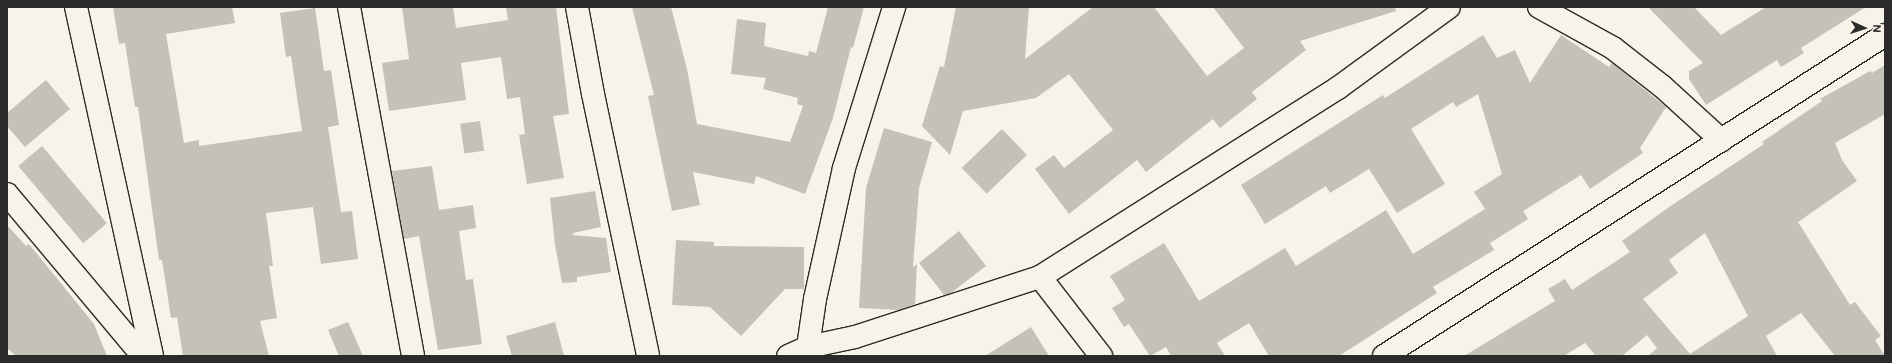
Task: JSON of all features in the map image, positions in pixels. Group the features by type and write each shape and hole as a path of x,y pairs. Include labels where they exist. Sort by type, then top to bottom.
{"street":[{"path":"76,7 152,356"},
{"path":"349,7 413,356"},
{"path":"577,7 593,94 648,356"},
{"path":"808,347 814,299 844,168 894,7"},
{"path":"788,356 808,347 855,337 1040,277 1338,88 1449,7"},
{"path":"1539,7 1613,48 1663,87 1721,140"},
{"path":"1384,356 1885,35"},
{"path":"7,194 143,356"},
{"path":"1040,277 1101,356"}],"building":[{"path":"113,7 232,7 235,23 166,34 184,143 199,140 199,146 302,131 291,56 286,57 280,13 315,8 324,71 331,70 339,125 328,127 341,212 352,211 358,259 321,264 313,207 266,213 273,266 269,266 277,318 260,321 269,356 183,356 177,317 171,318 162,260 159,260 138,107 135,107 125,43 119,44"},
{"path":"402,7 453,7 456,28 508,20 506,7 556,7 569,114 553,116 564,178 527,184 519,135 525,134 520,97 507,99 501,57 461,63 466,100 389,111 382,63 409,59"},
{"path":"632,7 671,7 687,69 697,124 790,142 803,106 797,104 798,98 763,89 766,78 731,74 737,19 766,23 764,46 808,56 809,51 816,53 828,7 864,7 853,48 851,47 833,118 805,194 756,176 754,184 693,172 700,205 672,211 648,96 654,95"},
{"path":"956,7 1029,7 1025,59 1093,7 1154,7 1207,76 1244,48 1213,7 1395,7 1396,11 1300,41 1306,50 1252,92 1257,99 1220,128 1213,119 1146,172 1137,160 1069,214 1035,169 1054,155 1064,168 1113,130 1069,74 1036,98 963,111 950,155 922,126 940,66 944,67"},
{"path":"1648,7 1694,7 1721,35 1766,7 1866,7 1801,48 1804,53 1781,67 1777,60 1706,105 1689,79 1689,71 1703,63"},
{"path":"1483,35 1497,58 1515,50 1530,83 1561,35 1609,67 1612,63 1666,107 1640,148 1643,153 1590,189 1581,175 1523,211 1528,219 1490,243 1494,250 1433,287 1437,293 1339,356 1269,356 1249,323 1217,343 1225,356 1171,356 1166,347 1150,356 1129,324 1124,327 1112,308 1125,300 1110,276 1164,243 1199,301 1285,248 1296,266 1386,210 1413,254 1485,209 1474,192 1502,174 1478,94 1456,107 1453,102 1411,129 1445,184 1397,213 1369,169 1330,193 1326,186 1265,224 1241,185 1383,95 1385,98"},
{"path":"1885,65 1885,114 1835,143 1842,160 1857,181 1798,222 1850,305 1855,302 1881,336 1875,340 1885,356 1835,356 1801,313 1766,336 1777,356 1648,356 1657,348 1647,335 1622,356 1596,356 1585,343 1564,356 1464,356 1555,301 1548,289 1565,279 1572,290 1630,252 1622,241 1669,207 1764,144 1762,142 1822,101 1820,99 1870,71 1872,73","holes":["1705,233 1748,316 1690,354 1643,299 1678,273 1669,260"]},
{"path":"46,80 70,109 25,147 7,126 7,113"},
{"path":"480,121 484,151 464,153 460,124"},
{"path":"884,128 932,142 919,188 913,267 917,264 915,304 899,310 859,308 866,188"},
{"path":"1002,129 1027,155 987,194 962,168"},
{"path":"42,146 107,223 83,243 18,166"},
{"path":"432,166 439,210 473,205 476,228 459,231 466,280 473,279 482,344 438,350 419,236 404,239 392,171"},
{"path":"595,191 601,227 573,233 573,235 606,238 611,272 577,277 577,282 562,283 555,245 550,198"},
{"path":"7,225 26,246 29,244 94,324 107,356 16,356 7,348"},
{"path":"959,231 986,266 951,293 944,295 919,263"},
{"path":"676,240 714,242 714,246 804,247 804,289 785,289 741,336 710,307 672,305"},
{"path":"348,322 363,356 339,356 328,330"},
{"path":"555,322 564,356 512,356 506,336"},
{"path":"1031,327 1049,356 985,356"}]}
